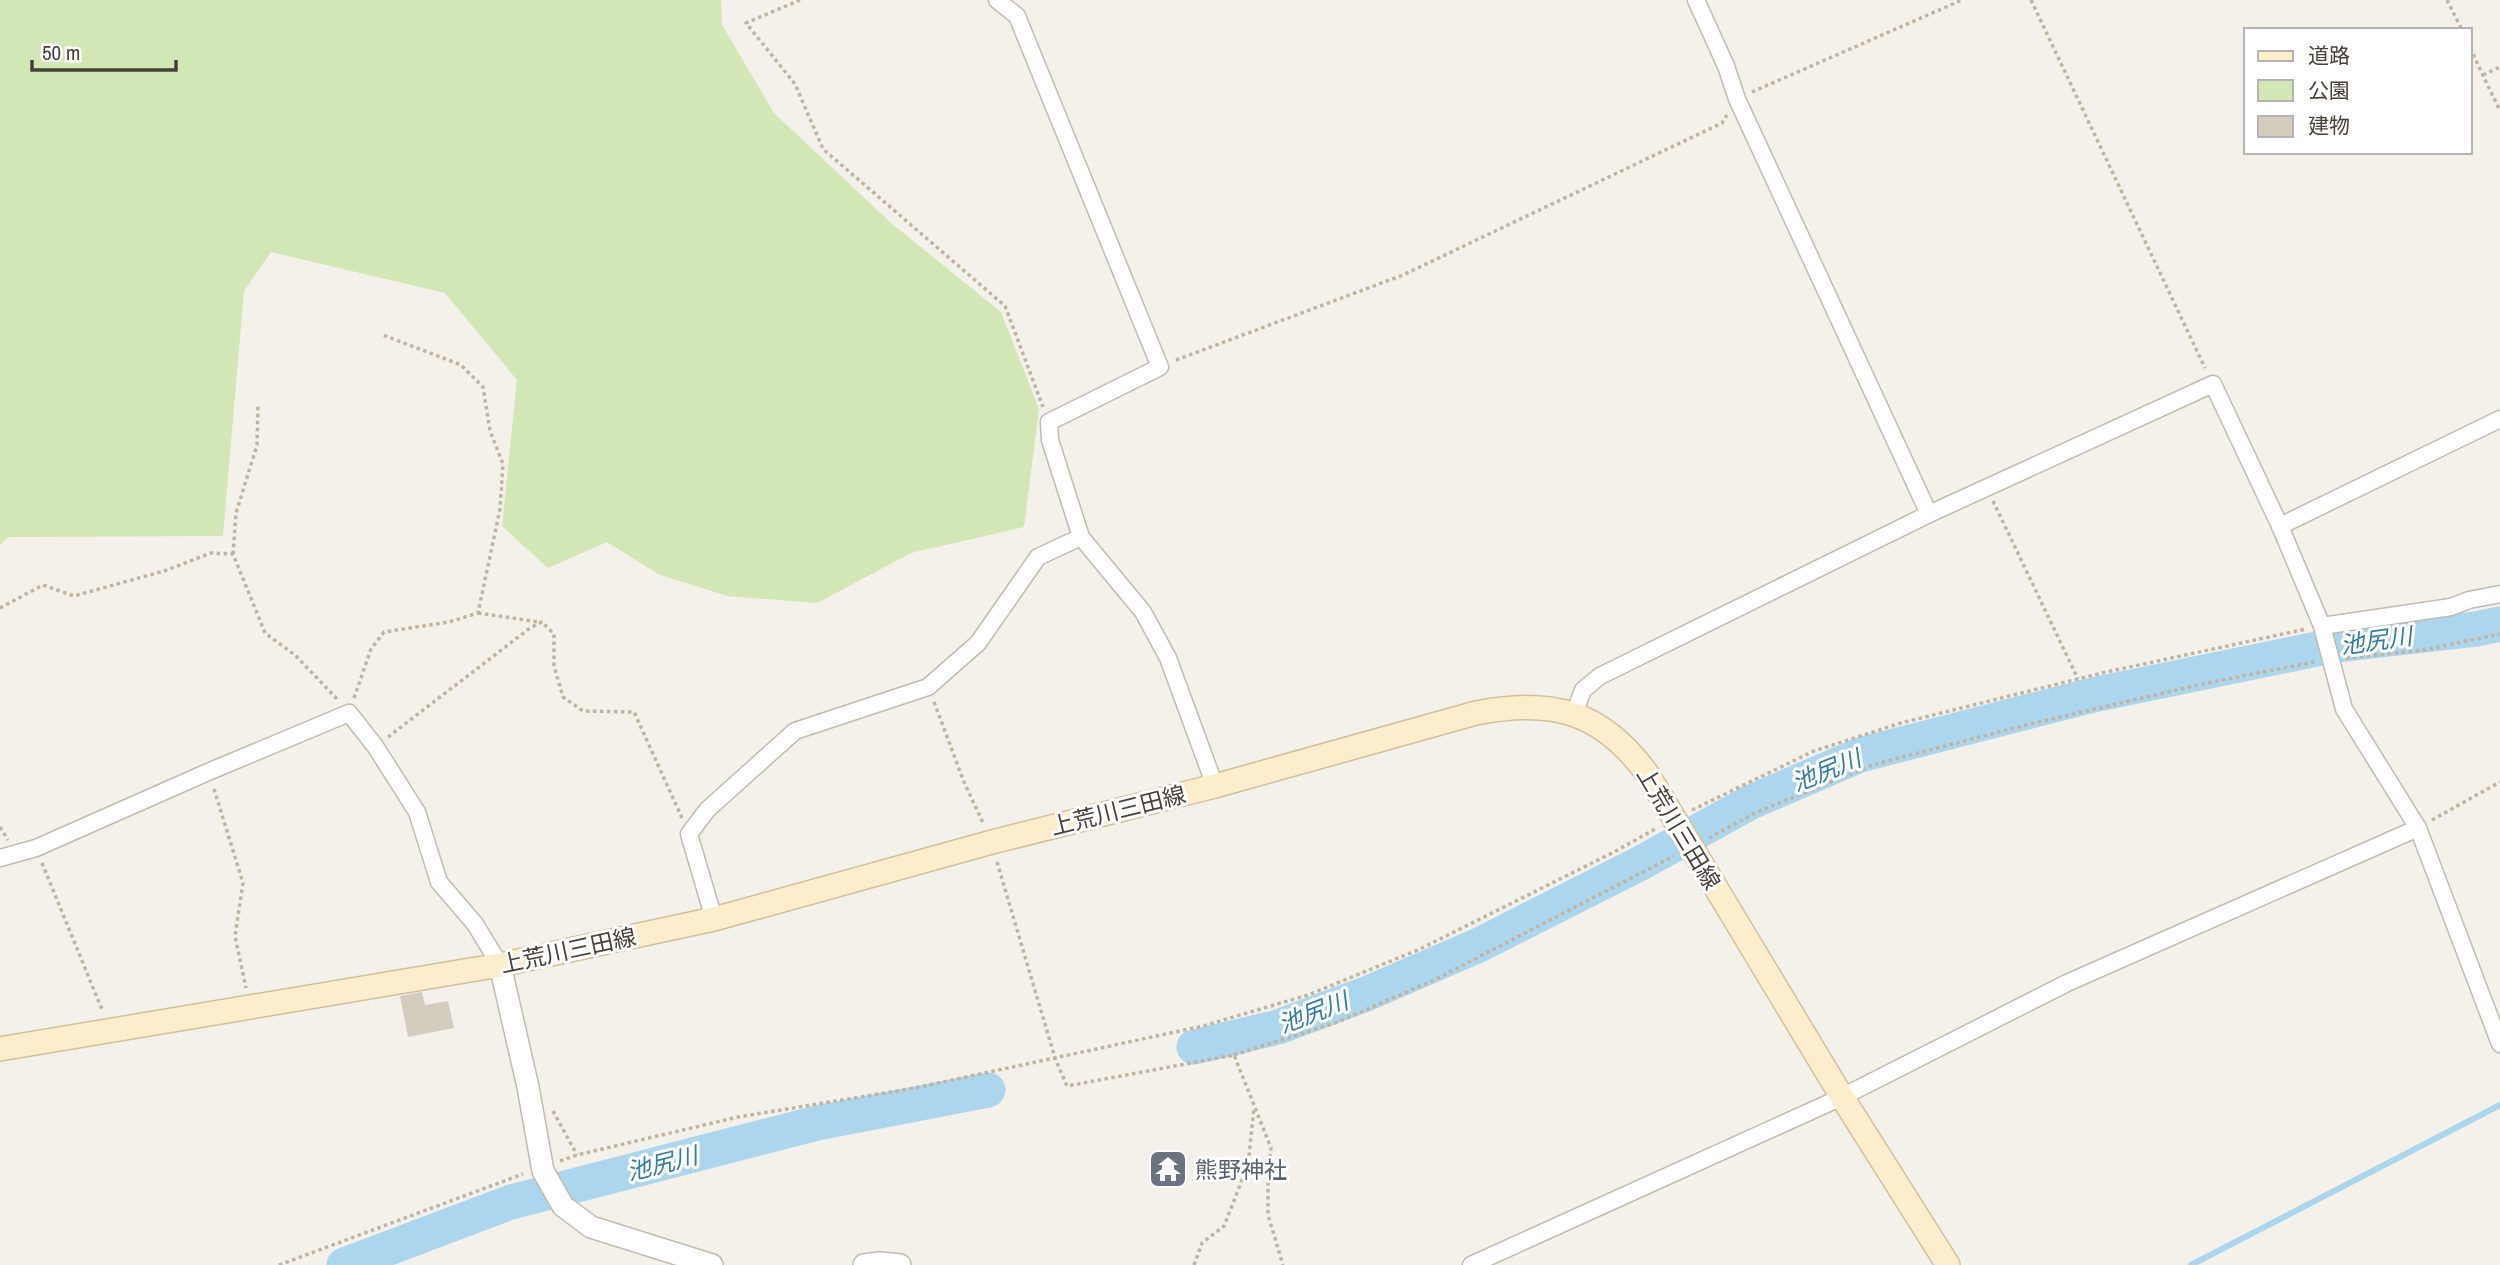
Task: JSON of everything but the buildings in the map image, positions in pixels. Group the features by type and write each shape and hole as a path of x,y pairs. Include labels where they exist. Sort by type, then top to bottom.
{"main road":[{"name":"上荒川三田線","path":"0,1049 500,965 714,919 992,842 1216,786 1476,713 1510,706 1547,708 1574,714 1605,729 1632,752 1842,1097 1948,1265"}],"street":[{"path":"997,0 1017,16 1160,367 1049,422 1050,440 1081,537 1143,612 1168,658 1216,786"},
{"path":"1696,0 1726,66 1737,99 1929,514"},
{"path":"1574,714 1583,690 1600,676 1929,514 2213,384 2280,526 2322,626 2344,709 2418,828 2500,1044"},
{"path":"2280,526 2500,419"},
{"path":"714,919 689,834 707,810 795,731 928,687 978,643 1038,557 1081,537"},
{"path":"2322,626 2451,607 2469,600 2500,594"},
{"path":"0,858 36,848 349,713 375,746 417,812 439,882 475,925 500,965 528,1087 543,1171 563,1206 591,1227 712,1265"},
{"path":"1471,1265 1842,1097 2067,983 2418,828"},
{"path":"864,1265 900,1265"}],"path":[{"path":"800,0 746,23 795,84 823,149 1005,306 1049,422"},
{"path":"1160,367 1411,271 1723,123 1737,99 1962,0"},
{"path":"2031,0 2213,384"},
{"path":"2447,0 2461,28"},
{"path":"2472,52 2500,111"},
{"path":"2483,75 2500,68"},
{"path":"383,335 461,365 483,387 490,431 503,464 500,509 478,613"},
{"path":"258,404 257,445 236,513 233,554 265,633 295,654 349,713 371,649 384,632 449,622 478,613 541,622 554,634 554,666 563,697 583,711 634,712 689,834"},
{"path":"1987,487 2078,679"},
{"path":"0,608 43,585 74,596 164,571 211,553 233,554"},
{"path":"375,746 541,622"},
{"path":"553,1164 577,1155 738,1117 915,1088 1203,1026 1308,995 1420,949 1614,852 1674,818 1814,751 1935,713 2322,626"},
{"path":"928,687 964,782 992,842 1055,1058 1066,1086 1234,1055 1338,1022 1436,979 1755,813 1872,765 2181,689 2332,659 2423,650 2500,635"},
{"path":"208,772 243,883 235,936 251,1007"},
{"path":"2418,828 2500,782"},
{"path":"36,848 110,1031"},
{"path":"1234,1055 1271,1148 1268,1215 1283,1265"},
{"path":"1194,1265 1202,1243 1224,1226 1248,1165 1254,1105"},
{"path":"279,1265 529,1172"}],"green space":[{"path":"0,0 721,0 722,25 774,113 891,223 1001,312 1039,409 1024,527 911,553 817,603 727,596 658,574 607,542 548,568 502,526 517,380 445,293 271,252 244,291 223,536 8,537 0,545"}],"waterway":[{"name":"池尻川","path":"1194,1047 1278,1027 1366,994 1479,945 1641,863 1751,802 1860,755 2093,695 2336,645 2500,624"},
{"name":"池尻川","path":"344,1265 511,1202 817,1123 988,1090"},
{"path":"2191,1265 2500,1105"}],"place":[{"name":"熊野神社","path":"1168,1169"}]}
